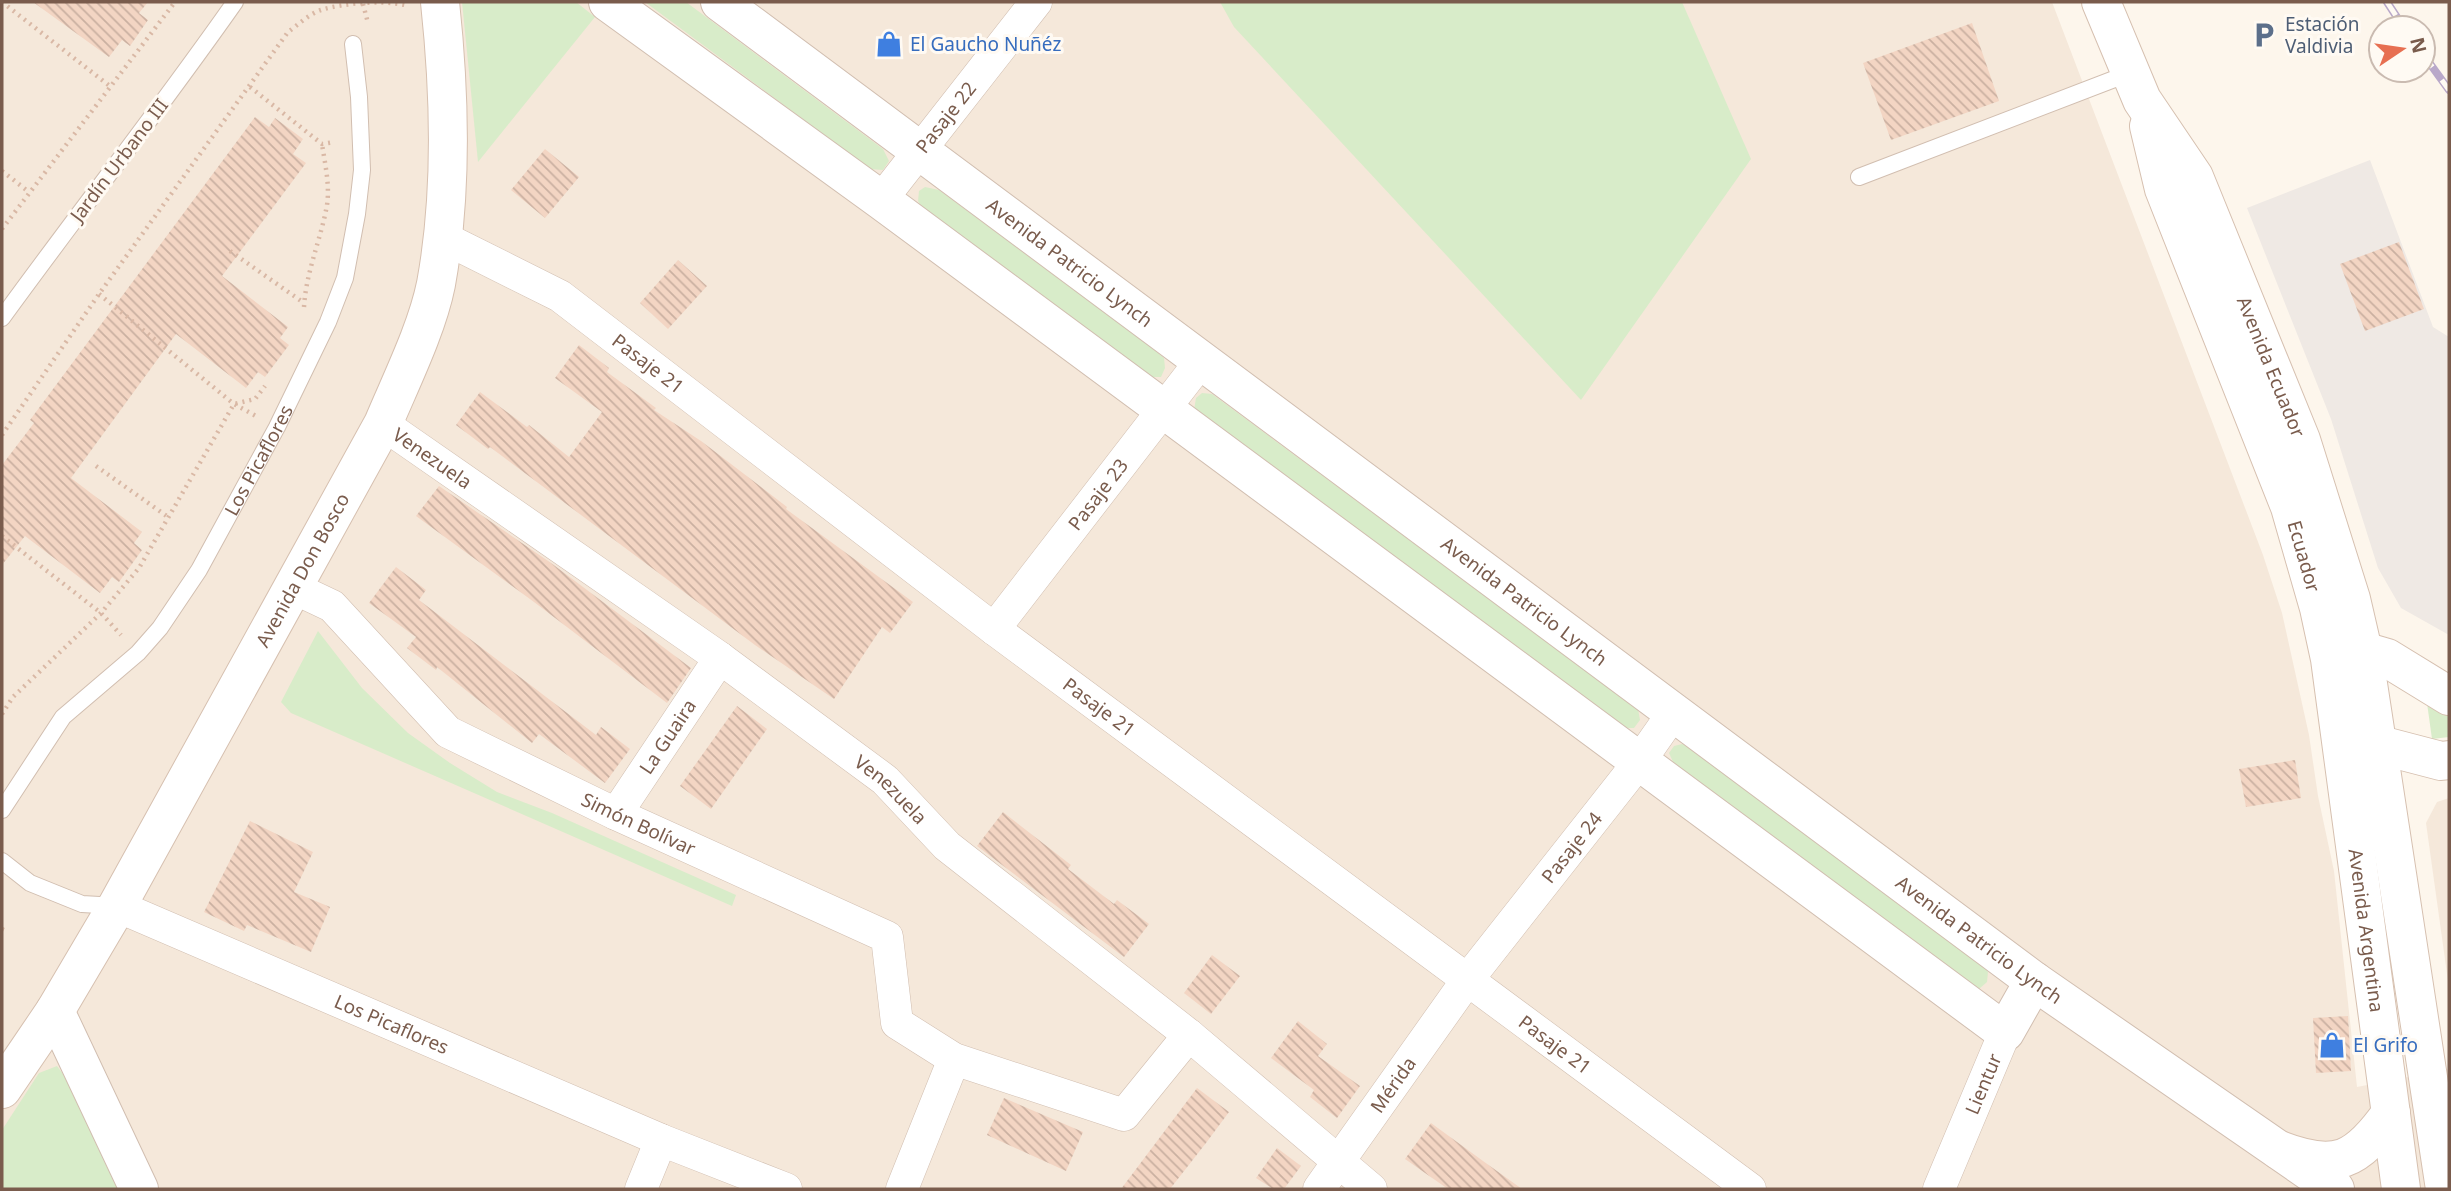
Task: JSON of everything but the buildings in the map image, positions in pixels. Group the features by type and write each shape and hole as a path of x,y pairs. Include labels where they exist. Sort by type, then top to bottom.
{"main road":[{"path":"608,2 881,200 2005,1032"},
{"name":"Avenida Patricio Lynch","path":"720,2 2034,981 2335,1189"},
{"name":"Avenida Ecuador","path":"2101,2 2136,86 2164,189 2270,456"},
{"name":"Avenida Don Bosco","path":"2,1089 55,1011 117,906 294,588 383,424 417,343 436,286 447,176 445,54 424,4"},
{"name":"Avenida Ecuador","path":"2136,86 2194,177 2301,440 2347,586 2346,655"},
{"name":"Ecuador","path":"2270,456 2306,558 2346,655 2376,744"},
{"path":"2346,655 2387,658 2449,696"},
{"name":"Ecuador","path":"2337,715 2346,655"},
{"path":"2337,715 2376,744 2445,760"},
{"name":"Avenida Argentina","path":"2337,715 2402,1189"},
{"name":"Avenida Argentina","path":"2376,744 2445,1189"},
{"path":"2389,833 2398,801 2407,787 2422,772 2445,760"},
{"name":"Lientur","path":"2005,1032 2034,981"},
{"path":"55,1011 139,1189"},
{"path":"2279,1150 2309,1161 2341,1159 2369,1143 2391,1113"}],"street":[{"name":"Pasaje 22","path":"881,200 1036,2"},
{"name":"Pasaje 21","path":"442,237 560,296 994,629 1750,1189"},
{"name":"Pasaje 23","path":"994,629 1202,361"},
{"name":"Venezuela","path":"383,424 720,658 885,780 947,846 1189,1035 1371,1189"},
{"name":"Simón Bolívar","path":"294,588 332,606 447,732 616,814 887,937 897,1023 954,1059 1124,1115 1189,1035"},
{"name":"La Guaira","path":"616,814 720,658"},
{"name":"Pasaje 24","path":"1468,979 1639,762 1674,712"},
{"name":"Los Picaflores","path":"117,906 661,1140 786,1189"},
{"name":"Mérida","path":"1319,1189 1468,979"},
{"name":"Lientur","path":"1939,1189 2005,1032"},
{"path":"902,1189 954,1059"},
{"path":"641,1189 661,1140"}],"lane":[{"name":"Jardín Urbano III","path":"2,318 116,161 178,84 235,2"},
{"name":"Los Picaflores","path":"2,810 63,717 138,653 160,628 199,570 277,427 328,322 345,278 362,170 353,44"},
{"path":"1858,177 2136,86"},
{"name":"Los Picaflores","path":"2,860 30,883 82,904 117,906"}],"path":[{"path":"2,2 111,87"},
{"path":"2,229 175,2"},
{"path":"2,435 99,294 288,32 320,10 390,2 424,4"},
{"path":"250,87 322,144 327,178 327,204 310,265 303,314"},
{"path":"322,144 361,136"},
{"path":"2,171 29,192"},
{"path":"230,251 328,322"},
{"path":"99,294 234,404 277,427"},
{"path":"2,714 13,697 101,613 139,568 234,404 255,399 270,379"},
{"path":"96,466 168,517"},
{"path":"2,536 101,613"}],"shaded area":[{"path":"2,2 2052,2 2263,555 2282,613 2309,735 2318,796 2334,871 2357,1087 2449,1069 2449,1189 2,1189"},
{"path":"2370,160 2433,327 2449,337 2449,635 2401,608 2378,568 2331,419 2247,208"},
{"path":"2449,798 2449,988 2426,823 2437,802"}],"green space":[{"path":"462,2 576,2 595,17 478,162"},
{"path":"645,2 686,2 883,149 889,161 883,170 870,169"},
{"path":"1220,2 1682,2 1751,159 1581,400 1234,27"},
{"path":"925,187 939,190 1152,348 1164,358 1165,368 1161,377 1150,377 922,208 918,201 919,191"},
{"path":"1202,393 1212,394 1638,709 1640,720 1634,728 1623,728 1194,410 1196,398"},
{"path":"318,631 362,688 408,733 450,763 497,792 552,813 736,895 732,906 291,713 281,702"},
{"path":"2427,703 2449,714 2449,737 2432,739"},
{"path":"1682,744 1983,964 1988,972 1987,982 1979,989 1969,985 1674,764 1669,753 1674,746"},
{"path":"57,1066 69,1082 120,1189 2,1189 2,1130 39,1073"}],"railway":[{"path":"2387,2 2395,14"},
{"path":"2437,73 2449,90"}],"place":[{"name":"Estación Valdivia","path":"2264,35"},
{"name":"El Gaucho Nuñéz","path":"889,44"},
{"name":"El Grifo","path":"2332,1045"}]}
